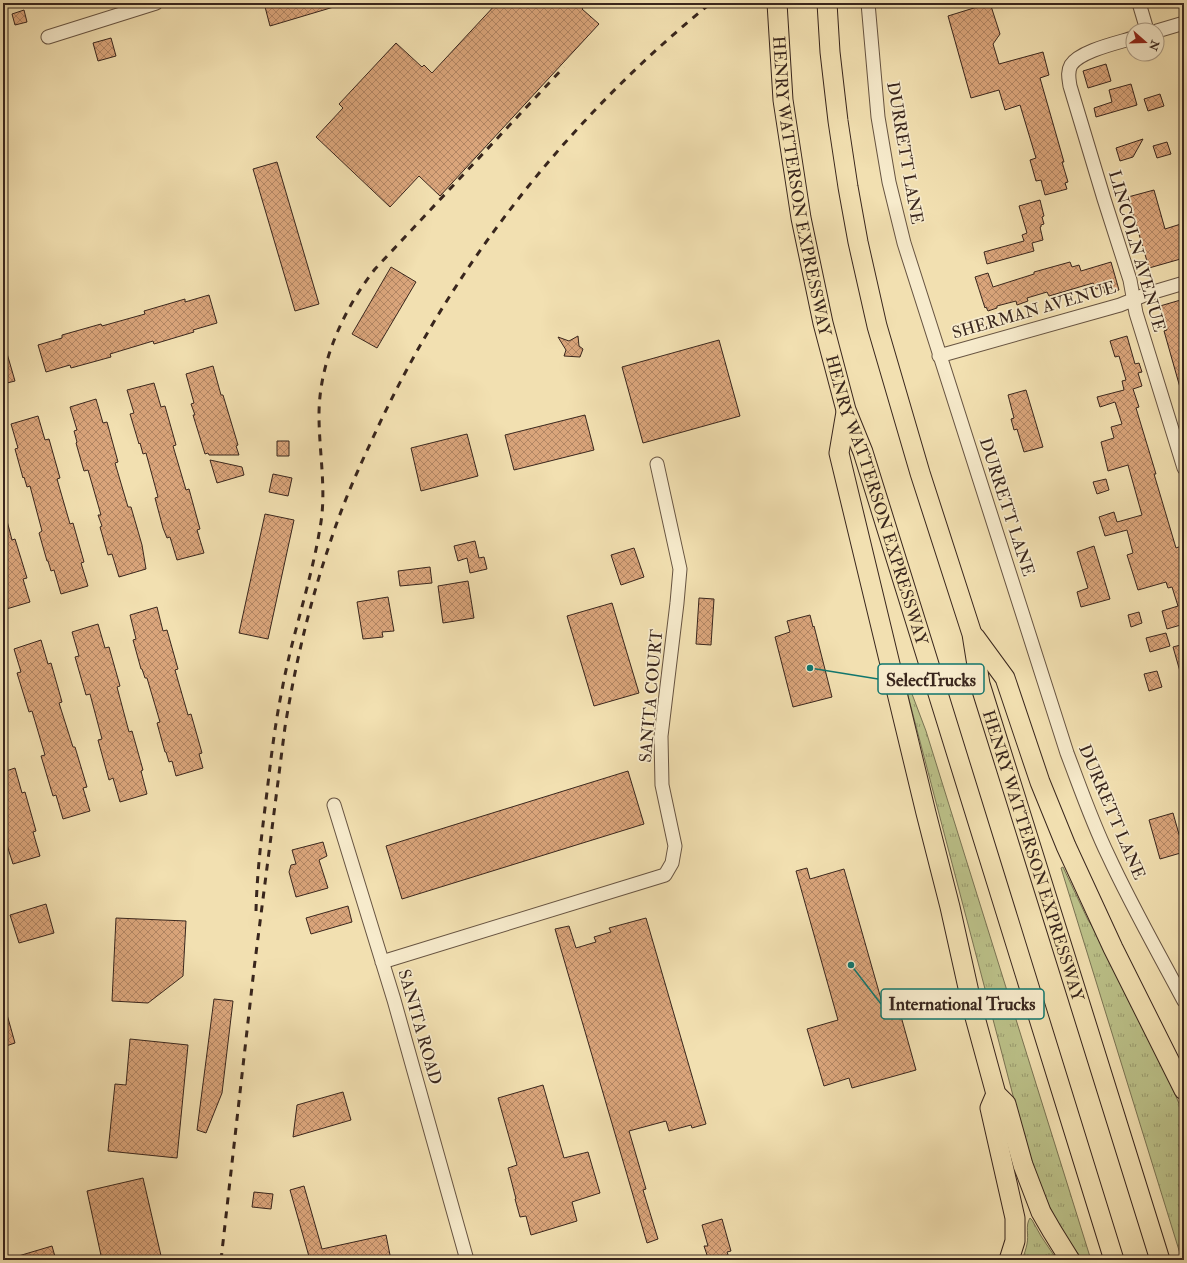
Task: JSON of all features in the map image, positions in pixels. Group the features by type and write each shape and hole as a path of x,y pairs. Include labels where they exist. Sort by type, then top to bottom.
{"highway":[{"name":"HENRY WATTERSON EXPRESSWAY","path":"827,3 830,52 848,187 858,242 877,326 920,473 972,634 980,684 1160,1260"},
{"name":"HENRY WATTERSON EXPRESSWAY","path":"777,7 783,100 800,218 823,323 846,410 865,460 1114,1260"},
{"path":"846,410 839,453 950,906 973,1010 996,1094 1006,1104 1022,1165 1041,1212 1070,1260"},
{"path":"972,634 1005,678 1040,782 1066,846 1113,948 1184,1090"},
{"path":"996,1094 990,1108 1015,1218 1015,1241 1009,1260"}],"street":[{"path":"48,37 156,3"},
{"name":"DURRETT LANE","path":"868,3 878,117 889,182 904,243 939,356 1062,738 1088,808 1107,853 1126,892 1184,1001"},
{"path":"1139,3 1145,22"},
{"path":"1165,29 1184,23"},
{"name":"LINCOLN AVENUE","path":"1125,40 1085,53 1078,57 1070,66 1068,75 1104,199 1130,280 1136,313 1184,468"},
{"name":"SHERMAN AVENUE","path":"939,356 1120,305 1147,294 1184,284"},
{"name":"SANITA COURT","path":"382,962 665,875 672,864 675,846 662,785 661,736 680,569 658,464"},
{"name":"SANITA ROAD","path":"334,805 394,1000 467,1260"}],"green space":[{"path":"909,686 926,731 1091,1260 1083,1260 1070,1242 1049,1206 1034,1168 1016,1107 906,688"},
{"path":"1063,867 1171,1085 1184,1115 1184,1260 1182,1260 1061,868"},
{"path":"1030,1218 1057,1260 1022,1260 1027,1244 1028,1224"}],"building":[{"path":"264,3 336,3 337,6 270,26"},
{"path":"497,3 587,3 582,9 599,24 440,196 419,176 390,207 316,137 343,108 339,104 396,43 422,67 424,65 432,73"},
{"path":"990,3 1000,34 993,44 999,64 1043,52 1049,75 1040,78 1064,162 1062,162 1068,182 1065,183 1067,189 1045,195 1041,180 1036,181 1030,160 1036,158 1020,105 1005,110 999,90 971,98 948,16"},
{"path":"24,10 27,22 15,25 12,14"},
{"path":"111,38 116,56 98,61 93,43"},
{"path":"1106,64 1111,81 1088,88 1083,71"},
{"path":"1131,84 1137,105 1096,117 1094,108 1112,102 1109,90"},
{"path":"1160,94 1164,106 1148,111 1144,99"},
{"path":"1143,139 1133,157 1120,161 1116,148"},
{"path":"1167,142 1171,154 1157,158 1153,146"},
{"path":"277,162 319,304 295,311 253,169"},
{"path":"1154,190 1165,229 1184,223 1184,258 1149,268 1128,197"},
{"path":"1040,200 1044,216 1042,217 1044,224 1040,227 1043,240 1032,243 1034,251 987,264 984,252 1024,241 1022,235 1027,233 1019,206"},
{"path":"1070,262 1072,267 1079,265 1081,271 1111,262 1119,290 1105,293 1104,287 1096,289 1093,283 1049,296 1047,292 1027,298 1028,301 1017,305 1016,301 997,306 997,308 988,311 986,307 985,308 975,277 988,273 993,287 1034,274 1034,272"},
{"path":"391,267 416,282 377,348 352,334"},
{"path":"209,295 217,323 193,330 194,332 154,344 153,341 110,354 111,357 71,368 70,365 46,372 38,345 62,338 62,335 145,314 144,311 185,299 185,302"},
{"path":"1184,299 1184,391 1181,391 1164,331 1167,330 1160,306"},
{"path":"578,336 579,346 583,349 580,357 564,356 566,350 558,337 569,341"},
{"path":"1127,336 1135,364 1139,363 1142,372 1138,373 1142,386 1133,389 1139,407 1136,408 1156,474 1154,474 1176,548 1184,545 1184,624 1167,629 1162,611 1178,606 1172,587 1168,588 1166,582 1138,590 1127,555 1133,553 1127,530 1105,536 1099,517 1114,512 1117,522 1142,515 1128,465 1108,471 1101,442 1114,438 1111,427 1122,424 1115,402 1100,407 1097,397 1124,390 1122,381 1126,380 1119,356 1115,357 1110,341"},
{"path":"719,340 740,416 643,443 622,367"},
{"path":"3,350 6,350 15,381 3,384"},
{"path":"213,366 238,445 236,446 239,455 205,454 193,415 195,415 191,404 194,403 186,374"},
{"path":"154,383 161,407 165,406 176,445 173,446 186,490 189,489 200,529 197,530 204,553 177,560 170,537 167,538 163,528 155,498 158,497 146,453 143,454 130,414 134,413 127,390"},
{"path":"1026,390 1043,447 1024,452 1017,429 1014,430 1011,419 1014,418 1008,395"},
{"path":"96,399 103,423 107,422 118,462 115,463 128,507 131,507 142,545 146,569 119,577 112,554 108,555 100,527 102,526 98,515 101,515 88,470 84,471 76,443 74,431 77,430 70,407"},
{"path":"585,415 594,450 514,470 505,435"},
{"path":"38,416 45,440 49,439 60,478 57,479 70,524 73,523 84,562 81,563 88,586 61,594 54,570 51,571 47,561 39,533 42,531 30,486 27,487 24,477 23,478 15,449 18,448 11,424"},
{"path":"467,434 478,476 421,491 411,448"},
{"path":"277,441 289,441 289,456 277,456"},
{"path":"210,460 242,467 244,475 217,483"},
{"path":"273,474 292,478 288,496 269,492"},
{"path":"1106,479 1109,490 1097,494 1093,482"},
{"path":"265,514 294,520 268,639 239,633"},
{"path":"6,517 12,540 15,539 27,578 23,579 30,602 3,610 3,518"},
{"path":"475,541 479,558 484,557 487,569 470,573 467,558 458,561 454,546"},
{"path":"1094,546 1110,599 1081,607 1077,592 1088,588 1077,552"},
{"path":"634,548 644,577 621,585 611,555"},
{"path":"430,567 432,583 400,586 398,571"},
{"path":"468,581 474,618 443,623 438,586"},
{"path":"388,597 394,631 382,632 383,637 363,639 357,602"},
{"path":"699,598 714,599 711,645 696,644"},
{"path":"612,603 639,693 594,706 567,616"},
{"path":"157,607 163,631 167,630 178,669 175,670 188,715 191,714 202,753 199,754 203,768 176,776 172,761 169,762 165,752 157,723 160,722 147,678 145,678 141,669 133,640 136,639 130,615"},
{"path":"1139,612 1142,623 1131,627 1128,615"},
{"path":"810,615 832,697 793,707 775,637 790,632 787,621"},
{"path":"98,624 105,648 109,647 120,686 117,687 129,732 132,731 143,770 141,771 147,794 120,802 113,778 109,780 98,740 102,739 90,694 86,695 75,657 79,656 72,632"},
{"path":"1166,633 1170,646 1150,652 1146,638"},
{"path":"41,640 48,664 51,663 62,702 59,703 73,747 75,747 87,787 83,788 90,811 63,819 56,795 53,796 41,756 45,755 32,711 29,712 17,673 21,672 14,649"},
{"path":"1184,644 1184,674 1181,675 1173,647"},
{"path":"1157,671 1162,687 1149,691 1144,674"},
{"path":"15,768 22,793 25,792 36,831 33,832 40,856 13,864 5,839 3,840 3,772"},
{"path":"628,771 644,824 402,899 386,846"},
{"path":"1173,813 1184,852 1160,859 1149,820"},
{"path":"323,842 327,856 319,860 328,888 296,897 289,872 291,865 296,864 292,850"},
{"path":"807,868 810,879 844,869 883,1006 897,1002 916,1070 852,1088 849,1078 824,1086 807,1029 838,1020 796,871"},
{"path":"46,904 54,933 19,943 10,915"},
{"path":"348,906 352,922 311,934 306,918"},
{"path":"116,918 186,921 183,976 148,1003 112,1001"},
{"path":"646,918 706,1124 692,1128 691,1125 669,1131 666,1121 629,1131 646,1189 643,1190 658,1239 647,1243 555,929 569,926 576,948 596,942 594,937 611,932 609,928"},
{"path":"214,999 233,1001 222,1093 206,1133 197,1130"},
{"path":"6,1011 15,1043 3,1047 3,1012"},
{"path":"130,1039 188,1045 177,1158 108,1151 115,1084 126,1085"},
{"path":"543,1085 564,1158 588,1152 600,1193 572,1202 577,1221 531,1235 526,1216 520,1217 515,1199 508,1168 517,1165 498,1098"},
{"path":"343,1092 351,1120 293,1137 297,1105"},
{"path":"143,1178 162,1260 102,1260 87,1191"},
{"path":"304,1186 322,1249 386,1235 391,1260 310,1260 290,1190"},
{"path":"254,1192 273,1194 271,1209 252,1207"},
{"path":"722,1219 731,1251 727,1252 730,1260 711,1260 711,1257 708,1258 704,1246 708,1246 702,1225"},
{"path":"52,1246 56,1260 15,1260 15,1257"}],"railway":[{"path":"221,1260 254,969 285,727 293,681 309,613 333,533 343,507 365,455 402,379 436,318 474,260 515,203 560,149 607,97 658,49 711,3"},
{"path":"256,911 257,881 277,716 286,670 312,569 322,514 323,486 319,415 320,395 328,357 343,320 363,285 375,269 564,67"}],"place":[{"name":"SelectTrucks","path":"810,668"},
{"name":"International Trucks","path":"851,965"}]}
